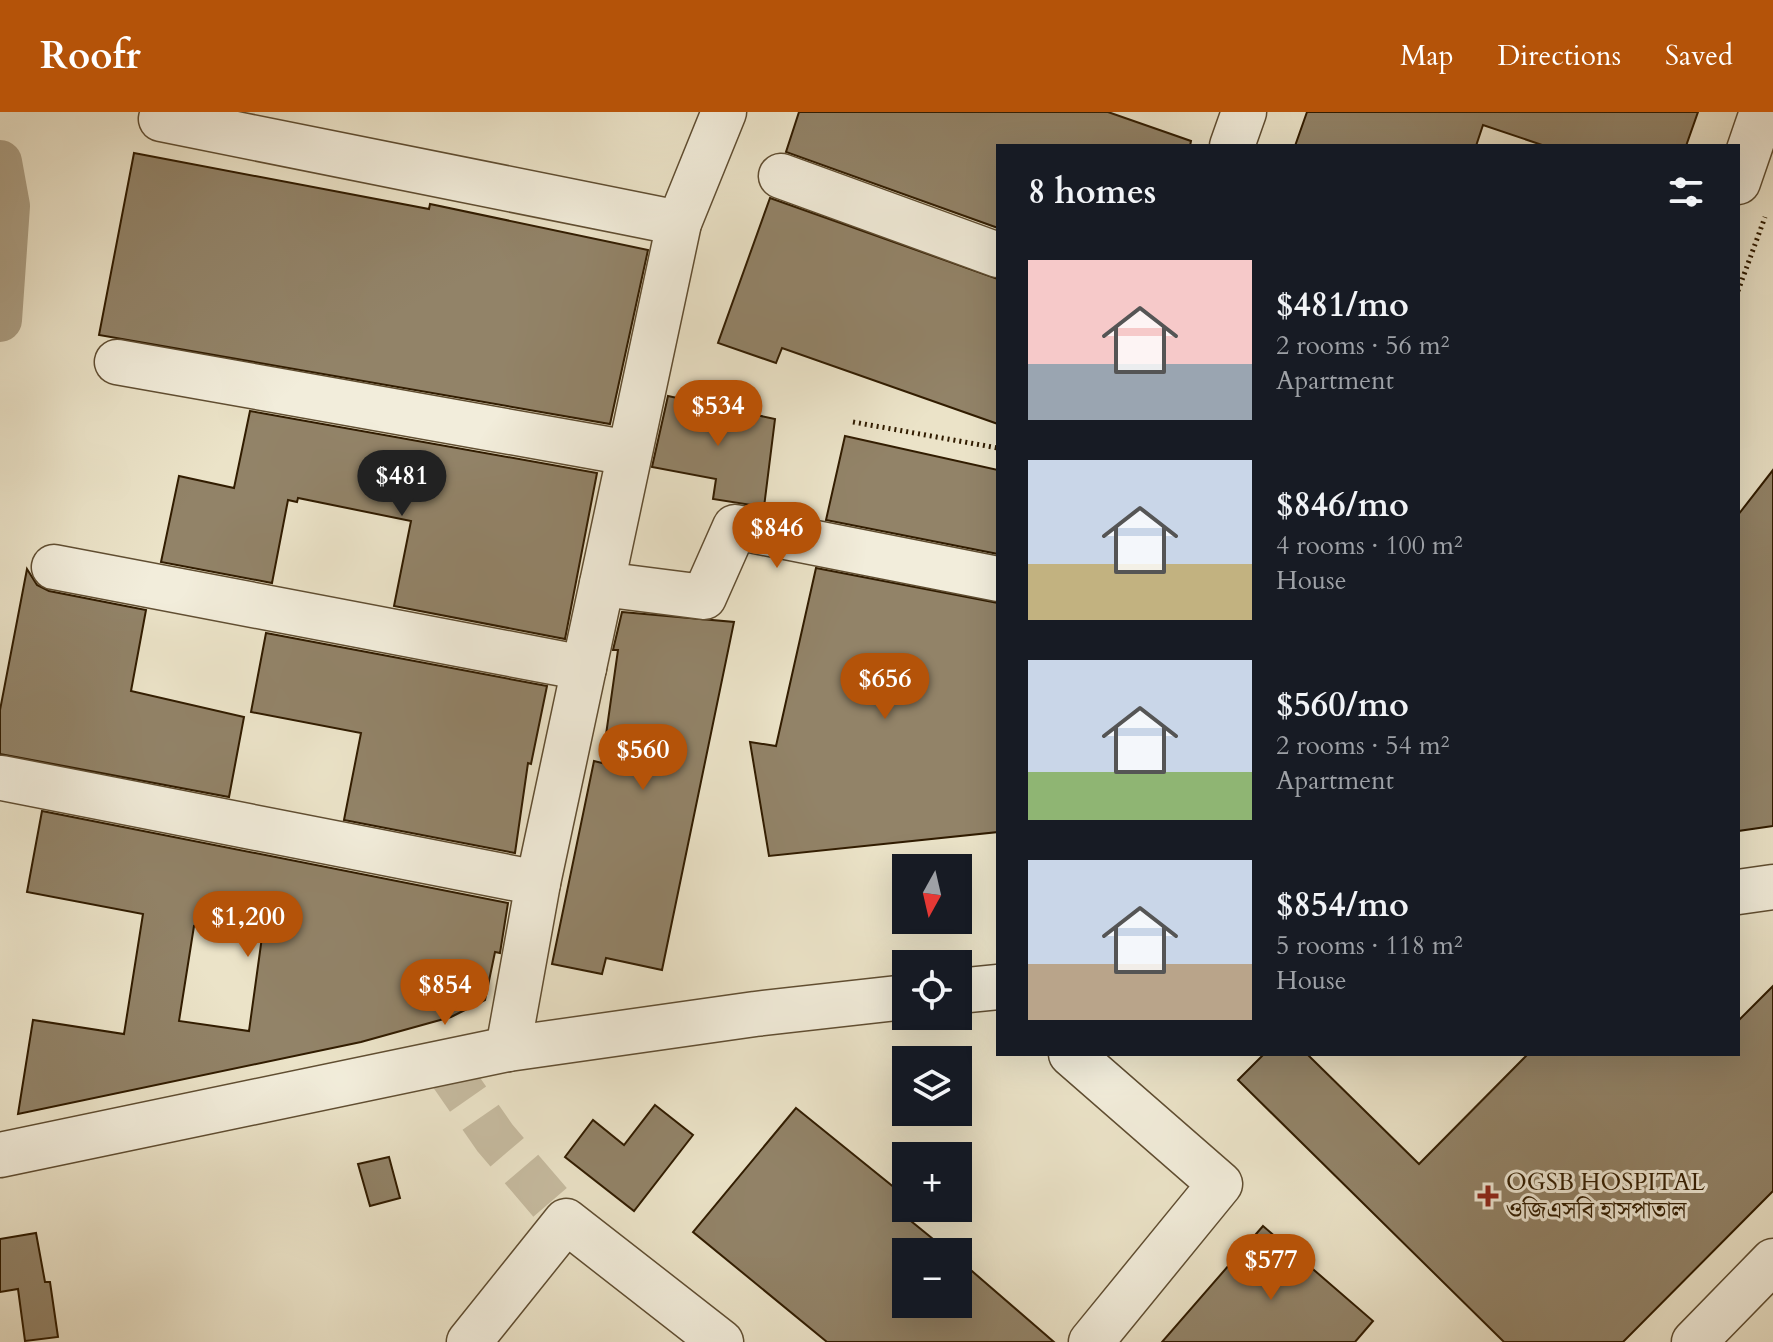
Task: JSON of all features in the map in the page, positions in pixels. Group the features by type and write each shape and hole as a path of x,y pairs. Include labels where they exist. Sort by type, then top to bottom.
{"street":[{"path":"508,1049 538,883 679,223 724,112"},
{"path":"1233,144 1244,112"},
{"path":"1753,195 1762,112"},
{"path":"161,119 679,223"},
{"path":"781,176 996,254"},
{"path":"117,362 629,453"},
{"path":"602,584 704,597 735,527 996,579"},
{"path":"54,567 584,668"},
{"path":"2,778 538,883"},
{"path":"1740,892 1773,887"},
{"path":"0,1155 508,1049 755,1014 892,999"},
{"path":"1073,1056 1220,1184 1091,1342"},
{"path":"469,1342 566,1221 721,1342"},
{"path":"1694,1342 1773,1261"}],"path":[{"path":"1740,278 1753,195"},
{"path":"853,422 996,448"}],"building":[{"path":"799,112 1108,112 1191,141 1190,144 996,144 996,227 786,152"},
{"path":"1307,112 1698,112 1687,144 1539,144 1483,125 1477,144 1296,144"},
{"path":"134,153 429,209 430,204 648,250 610,424 99,335"},
{"path":"770,198 996,278 996,423 782,348 776,363 718,343"},
{"path":"668,396 775,419 764,507 713,499 716,479 652,467"},
{"path":"250,411 597,473 565,639 394,606 411,521 298,498 297,502 288,500 272,583 161,562 179,476 234,488"},
{"path":"845,436 996,470 996,554 826,520"},
{"path":"1773,470 1773,826 1740,831 1740,512"},
{"path":"816,568 996,603 996,832 769,856 750,742 776,746"},
{"path":"27,569 37,585 49,591 146,610 131,691 244,717 229,797 0,754 0,710"},
{"path":"622,612 734,622 662,970 606,958 602,974 552,964 594,761 602,763 618,650 613,650"},
{"path":"266,633 547,686 531,764 528,763 515,853 344,820 361,733 251,712"},
{"path":"42,811 508,903 500,953 495,952 485,1000 451,1017 361,1042 18,1114 33,1020 124,1034 143,914 27,892","holes":["194,926 262,937 249,1031 179,1021"]},
{"path":"1773,986 1773,1191 1623,1342 1504,1342 1238,1080 1262,1056 1309,1056 1419,1164 1526,1056 1740,1056 1740,1019"},
{"path":"655,1105 693,1135 634,1211 565,1157 593,1120 624,1145"},
{"path":"796,1108 892,1186 892,1222 912,1222 932,1238 892,1238 892,1318 972,1318 972,1271 1054,1342 827,1342 693,1232"},
{"path":"389,1157 400,1198 370,1206 358,1164"},
{"path":"1263,1226 1373,1321 1355,1342 1162,1342"},
{"path":"36,1233 45,1282 50,1282 58,1337 25,1341 18,1289 0,1292 0,1239"}],"waterway":[{"path":"0,162 8,206 0,320"}],"tunnel":[{"path":"443,1063 495,1138 566,1221"}],"place":[{"name":"OGSB HOSPITAL ওজিএসবি হাসপাতাল","path":"1488,1196"}]}
